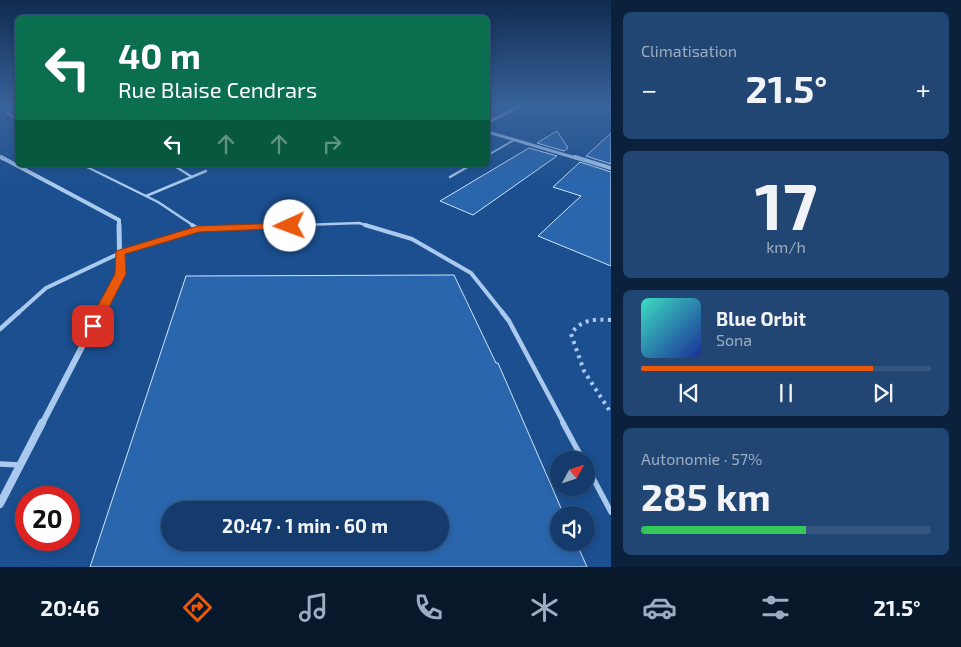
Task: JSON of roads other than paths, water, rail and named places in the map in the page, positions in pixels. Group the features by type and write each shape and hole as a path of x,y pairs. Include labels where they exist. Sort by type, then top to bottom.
{"street":[{"path":"490,133 611,168"},
{"path":"0,157 15,165"},
{"path":"0,504 120,274 119,220 19,167"}],"lane":[{"path":"490,154 514,140"},
{"path":"86,167 158,202 198,229"},
{"path":"176,167 192,177"},
{"path":"450,177 468,167"},
{"path":"146,196 206,171"},
{"path":"0,329 46,288 120,253 198,229 359,223 412,239 472,273 510,321 578,451"},
{"path":"0,464 20,465"},
{"path":"595,483 611,512"}]}
